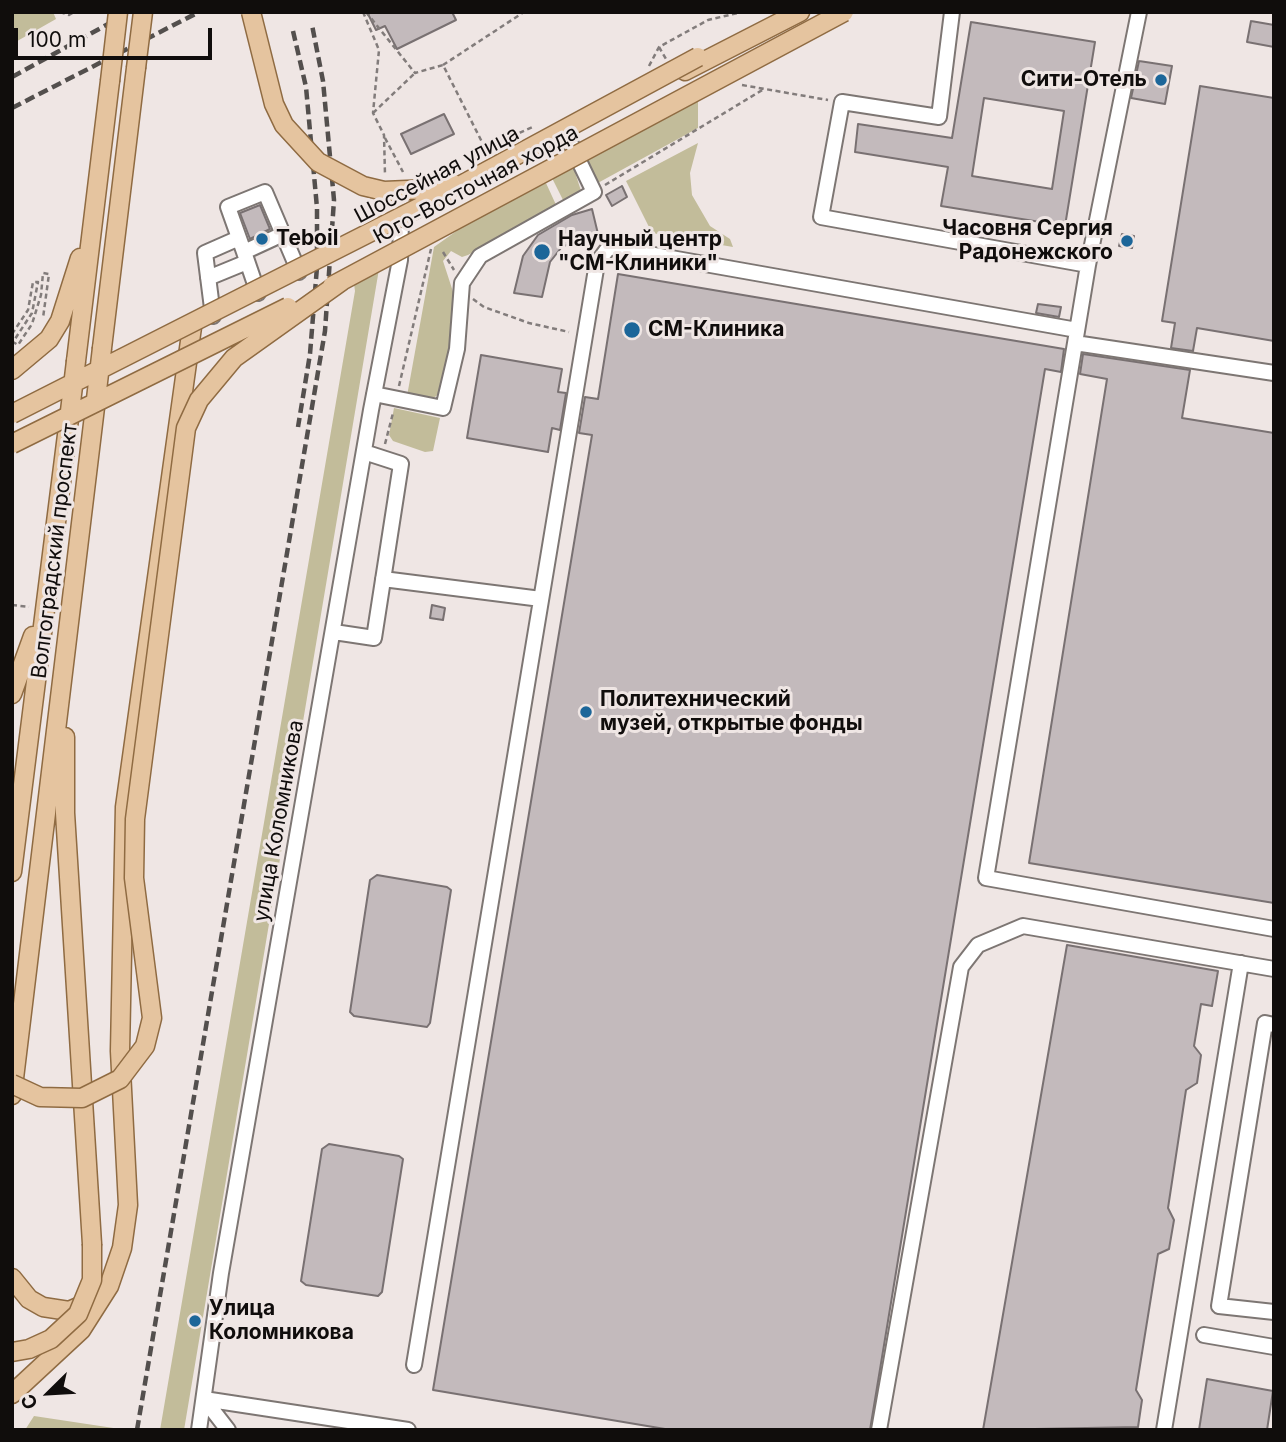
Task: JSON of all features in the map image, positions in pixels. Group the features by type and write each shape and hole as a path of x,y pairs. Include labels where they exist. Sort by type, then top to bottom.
{"main road":[{"name":"Волгоградский проспект","path":"12,872 118,12"},
{"name":"Волгоградский проспект","path":"12,1095 143,12"},
{"path":"251,12 274,104 284,125 318,162 363,186 384,191 430,189 488,171"},
{"name":"Юго-Восточная хорда","path":"14,413 488,171 781,12"},
{"name":"Шоссейная улица","path":"14,413 401,221 800,12"},
{"name":"Юго-Восточная хорда","path":"12,444 342,281 844,12"},
{"path":"12,370 49,338 96,201"},
{"path":"12,1084 40,1097 82,1098 120,1079 145,1046 152,1018 134,878 135,820 187,428 198,400 234,358 342,281"},
{"path":"12,1394 81,1330 108,1286 122,1248 128,1205 120,1051 125,807 191,327"},
{"path":"12,694 27,658 50,568"},
{"path":"12,1352 51,1339 78,1314 92,1280 65,813 64,664"},
{"path":"12,1278 29,1298 56,1311 69,1311 86,1305 108,1286"}],"street":[{"path":"952,12 939,117 842,102 821,217 1088,265"},
{"path":"1139,12 1088,265 986,878 1274,929"},
{"path":"374,394 443,408 457,349 462,283 480,256 594,192 566,134"},
{"path":"258,293 228,207 265,192 283,234 304,270"},
{"name":"улица Коломникова","path":"199,1430 221,1273 374,394 400,260 401,221"},
{"path":"208,278 243,251 283,234"},
{"path":"414,1365 597,263 608,247 1274,373"},
{"path":"214,316 205,253 243,251"},
{"path":"334,632 374,638 401,464 364,452"},
{"path":"383,579 541,599"},
{"path":"879,1430 961,967 978,945 1023,926 1274,969"},
{"path":"1164,1430 1241,963"},
{"path":"1274,1025 1265,1023 1220,1306 1274,1312"},
{"path":"1204,1335 1274,1347"},
{"path":"204,1399 228,1430"},
{"path":"204,1399 408,1430"}],"path":[{"path":"60,12 69,15 74,12"},
{"path":"364,12 415,73"},
{"path":"364,12 379,50 373,113 403,172"},
{"path":"373,113 415,73 443,65 524,12"},
{"path":"639,71 651,65 659,47 708,20 742,12"},
{"path":"443,65 485,148 536,126"},
{"path":"594,192 764,89"},
{"path":"384,135 385,187"},
{"path":"382,458 432,246"},
{"path":"443,252 472,299 484,307 529,323 569,332"},
{"path":"12,334 28,310 33,282 38,282 32,313 13,342 18,345 32,324 41,295 43,273 49,274 43,318 55,320"},
{"path":"12,605 29,607"}],"shaded area":[{"path":"12,12 53,12 56,19 12,44"},
{"path":"698,99 698,128 596,184 586,159"},
{"path":"698,143 690,173 692,195 710,226 730,239 733,247 652,233 626,181"},
{"path":"573,166 582,194 564,202 552,178"},
{"path":"546,183 557,207 468,255 462,257 451,251 443,261 457,304 441,392 430,401 407,396 434,247 465,225"},
{"path":"379,269 184,1430 160,1430 355,291 353,277"},
{"path":"394,408 440,418 433,451 425,452 393,441 389,435"},
{"path":"34,1416 120,1429 25,1430"}],"building":[{"path":"367,12 452,12 456,20 397,49 385,26 376,30"},
{"path":"1251,21 1274,25 1274,47 1247,42"},
{"path":"971,22 1095,42 1065,226 941,206 948,167 855,152 858,124 952,138","holes":["984,98 1064,111 1052,189 972,176"]},
{"path":"1139,61 1172,66 1165,104 1131,98"},
{"path":"1200,86 1274,98 1274,341 1197,328 1193,351 1171,348 1175,323 1162,321"},
{"path":"444,114 454,134 411,154 401,134"},
{"path":"622,186 627,197 612,206 606,195"},
{"path":"260,205 270,229 250,239 240,213"},
{"name":"Научный центр \"СМ-Клиники\"","path":"592,209 598,234 577,239 561,248 550,262 542,297 514,293 523,256 538,235 572,215"},
{"name":"Часовня Сергия Радонежского","path":"1122,234 1134,236 1132,248 1119,246"},
{"path":"618,274 1064,349 1061,372 1045,369 870,1430 671,1430 433,1390 592,435 579,433 585,397 598,399"},
{"path":"1038,304 1061,307 1059,317 1036,313"},
{"path":"1083,354 1190,370 1182,418 1274,433 1274,903 1029,863 1107,379 1080,374"},
{"path":"481,355 562,369 558,392 566,393 560,430 552,428 548,452 467,438"},
{"path":"432,605 445,608 443,620 430,618"},
{"path":"377,875 447,887 451,890 430,1023 427,1027 354,1016 350,1012 370,880"},
{"path":"1067,945 1218,971 1212,1006 1201,1004 1194,1046 1201,1055 1197,1083 1186,1090 1168,1208 1174,1220 1169,1249 1158,1254 1136,1390 1142,1400 1138,1427 983,1430"},
{"path":"329,1144 399,1156 403,1159 382,1292 378,1296 306,1285 301,1281 322,1149"},
{"path":"1207,1379 1273,1391 1267,1430 1199,1430"}],"railway":[{"path":"12,77 130,12"},
{"path":"12,108 199,12"},
{"path":"137,1430 325,331 334,200 323,81 312,25"},
{"path":"293,31 306,87 317,208 317,267 310,354 298,427"}],"place":[{"name":"Сити-Отель","path":"1161,80"},
{"name":"Teboil","path":"262,239"},
{"name":"Часовня Сергия Радонежского","path":"1127,241"},
{"name":"Научный центр \"СМ-Клиники\"","path":"542,252"},
{"name":"СМ-Клиника","path":"632,330"},
{"name":"Политехнический музей, открытые фонды","path":"586,712"},
{"name":"Улица Коломникова","path":"195,1321"}]}
